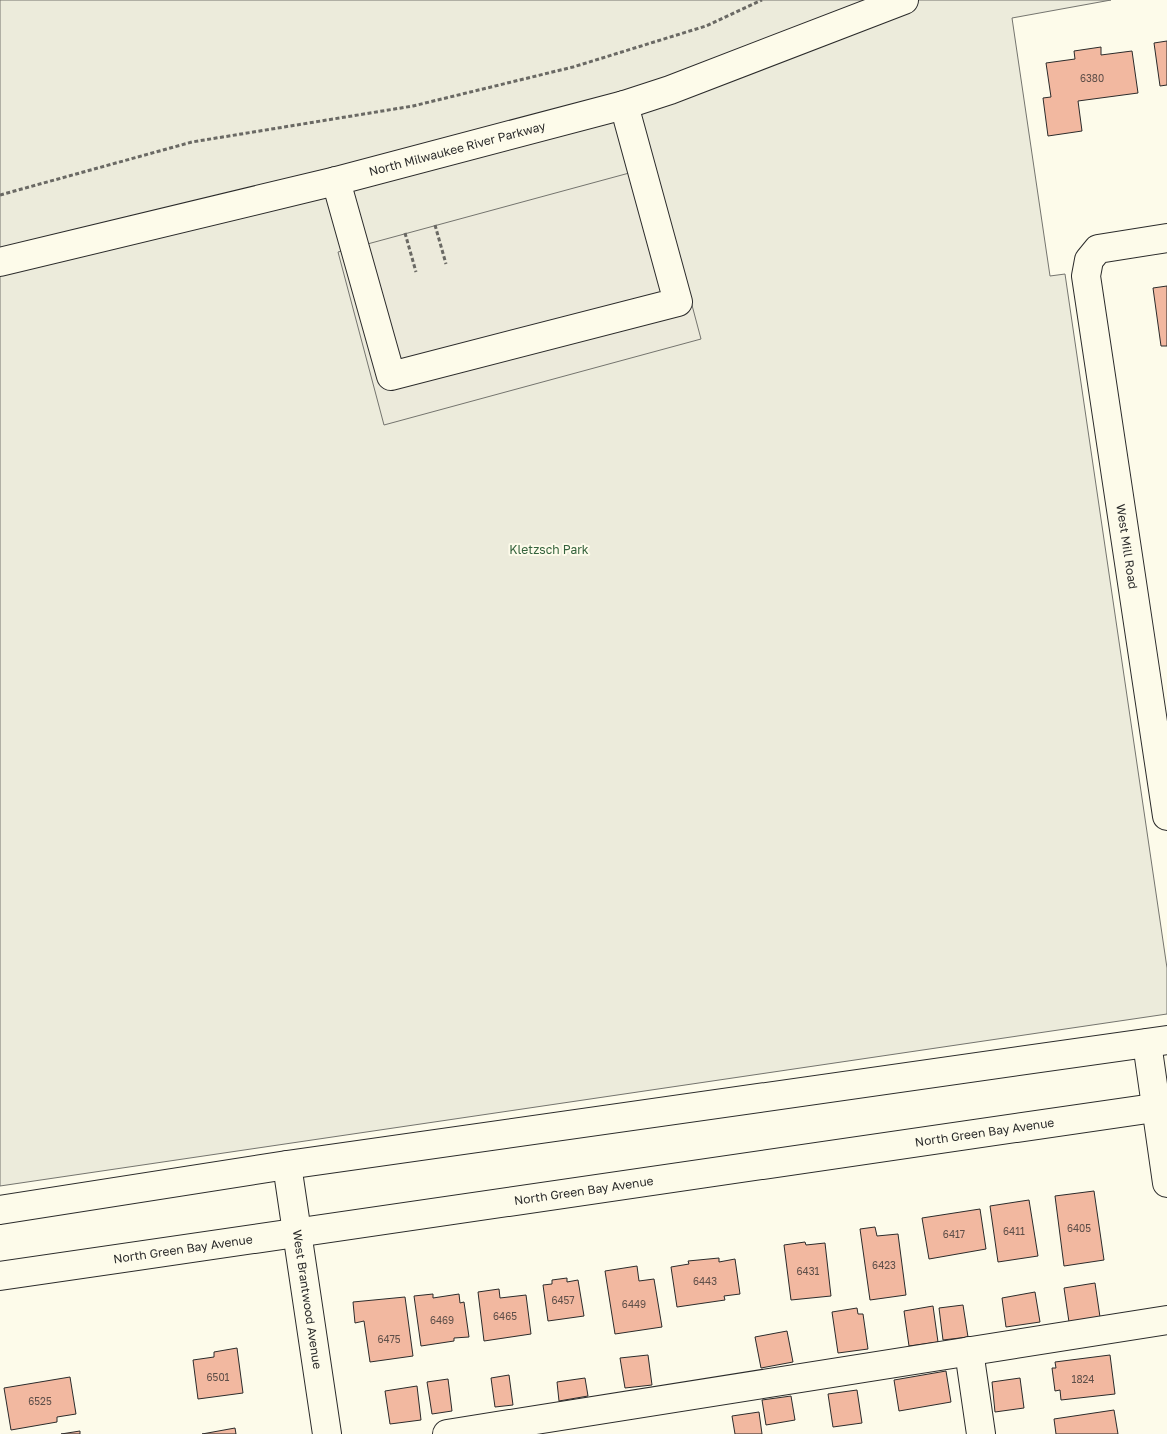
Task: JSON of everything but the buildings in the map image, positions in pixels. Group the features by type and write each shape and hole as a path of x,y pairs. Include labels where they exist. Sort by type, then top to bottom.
{"main road":[{"name":"North Milwaukee River Parkway","path":"0,262 336,181 624,105 679,87 904,0"},
{"path":"336,181 391,376 678,302 624,105"},
{"name":"West Mill Road","path":"1167,238 1098,250 1089,260 1086,276 1167,816"},
{"path":"0,1210 287,1166 1157,1042 1167,1182"},
{"name":"North Green Bay Avenue","path":"0,1276 1162,1107"},
{"name":"West Brantwood Avenue","path":"287,1166 327,1434"},
{"path":"447,1434 1167,1320"},
{"path":"969,1351 981,1434"}],"path":[{"path":"0,195 192,142 413,106 573,68 706,26 762,0"},
{"path":"435,226 446,264"},
{"path":"405,233 416,272"}],"green space":[{"name":"Kletzsch Park","path":"0,0 1111,0 1012,18 1050,276 1065,274 1167,968 1167,1014 0,1186"}],"shaded area":[{"path":"655,166 701,339 384,425 338,252"}]}
